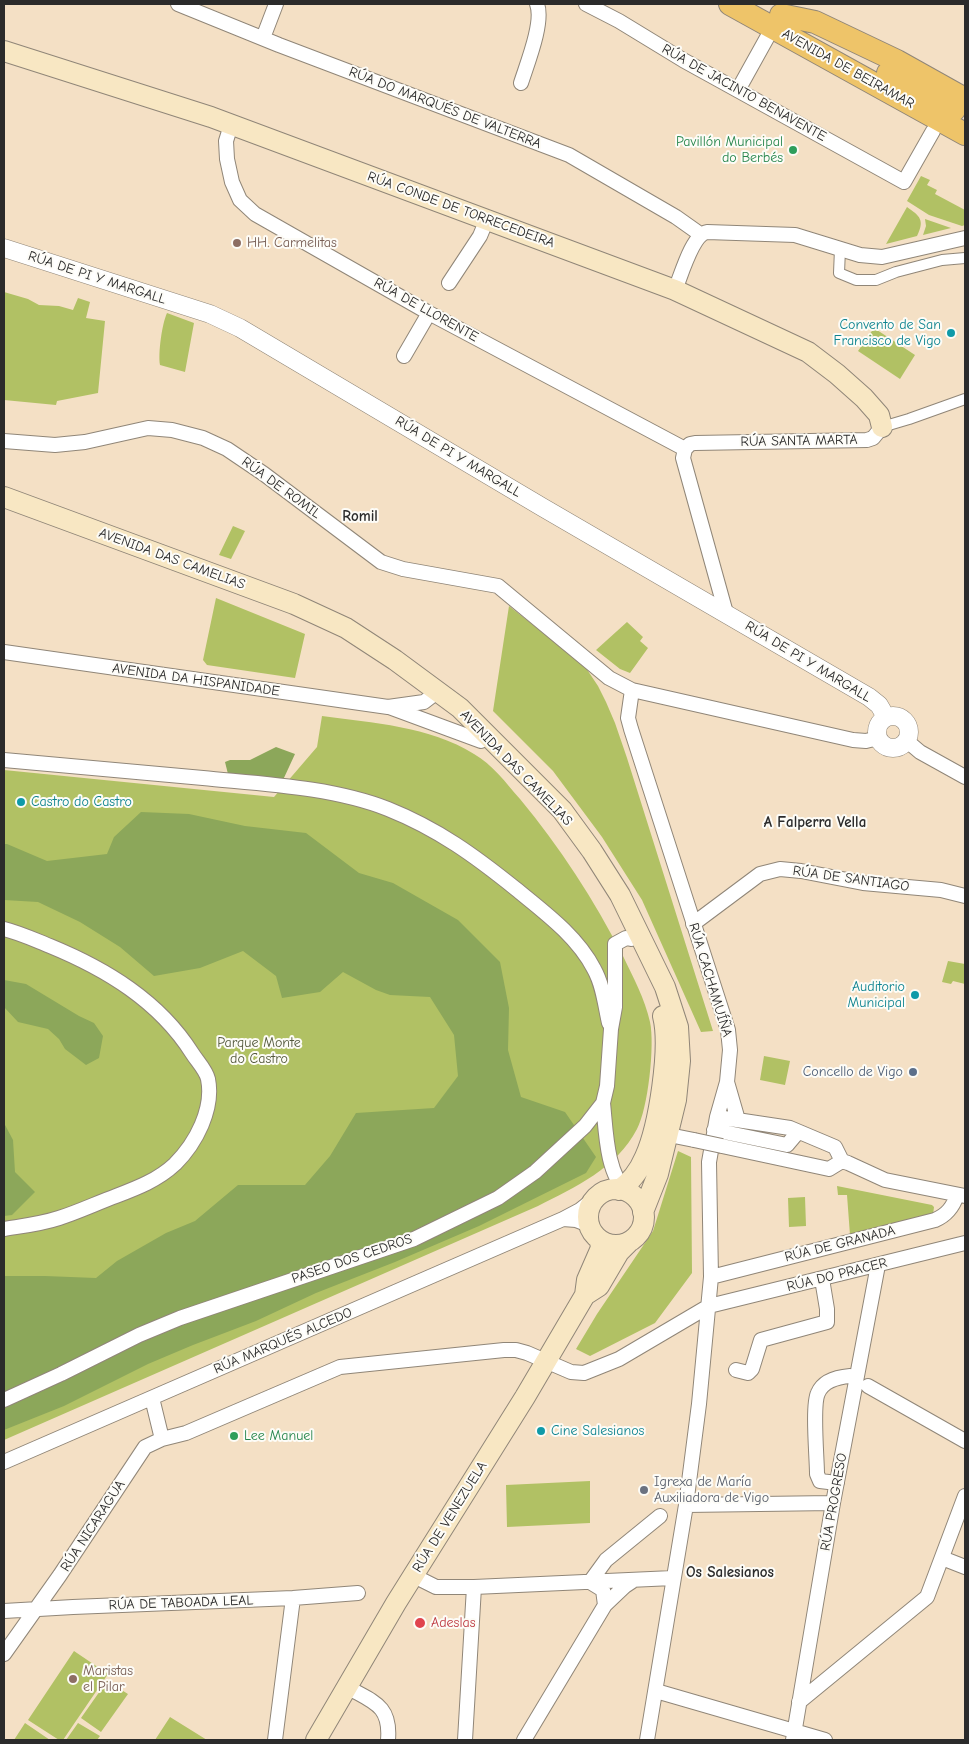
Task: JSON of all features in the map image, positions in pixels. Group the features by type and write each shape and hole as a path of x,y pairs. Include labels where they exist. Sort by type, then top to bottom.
{"main road":[{"name":"AVENIDA DE BEIRAMAR","path":"730,4 777,20 965,117"},
{"name":"AVENIDA DE BEIRAMAR","path":"761,4 777,20 965,134"},
{"path":"965,100 897,61 815,22 777,20 784,45 965,149"},
{"name":"RÚA CONDE DE TORRECEDEIRA","path":"4,51 231,125 675,290 808,352 864,398 880,415 882,427"},
{"name":"AVENIDA DAS CAMELIAS","path":"4,497 294,604 346,628 395,660 460,708 562,810 592,851 620,895 665,986 678,1027 680,1042 679,1080 676,1100 658,1174 643,1212"},
{"name":"AVENIDA DAS CAMELIAS","path":"437,692 447,712 482,741 549,810 580,852 622,920 648,974 661,1008 665,1024 666,1051 660,1097 651,1141 646,1157 623,1190"},
{"path":"623,1190 634,1197 640,1204 643,1220 641,1229 636,1236 629,1242 615,1245 595,1233 589,1211 595,1198 606,1191 623,1190"},
{"name":"RÚA DE VENEZUELA","path":"316,1740 396,1603 547,1361 585,1295 587,1280 601,1248 595,1233"},
{"name":"RÚA DE VENEZUELA","path":"585,1295 599,1286 619,1252 629,1242"}],"street":[{"name":"RÚA DO MARQUÉS DE VALTERRA","path":"178,4 569,155 676,217 700,234"},
{"path":"263,38 276,4"},
{"path":"521,83 533,47 540,10 537,4"},
{"name":"RÚA DE JACINTO BENAVENTE","path":"586,4 619,20 682,60 904,182 933,130"},
{"path":"738,90 777,20"},
{"name":"RÚA DE LLORENTE","path":"231,125 226,140 227,159 232,182 240,200 255,214 429,314 685,448"},
{"path":"449,283 480,236 487,219"},
{"path":"675,290 694,242 700,234 707,232 795,235 860,255 882,256 965,238"},
{"name":"RÚA DE PI Y MARGALL","path":"4,248 210,314 240,328 566,522 869,697 879,704 886,717"},
{"path":"840,249 839,273 856,280 876,280 896,272 942,260 965,258"},
{"path":"404,356 429,314"},
{"name":"RÚA SANTA MARTA","path":"685,448 694,443 867,440 874,438 882,427 965,399"},
{"name":"RÚA DE ROMIL","path":"4,441 55,445 85,442 148,428 172,430 202,438 227,449 264,474 381,562 403,569 498,586 610,678 632,690 853,740 866,741 878,738"},
{"path":"685,448 683,458 726,613"},
{"name":"AVENIDA DA HISPANIDADE","path":"4,652 388,707 482,741"},
{"name":"RÚA CACHAMUÍÑA","path":"632,690 628,718 728,1030 730,1050 727,1082 715,1123 710,1162 712,1277 699,1404 686,1505 647,1740"},
{"name":"AVENIDA DA HISPANIDADE","path":"388,707 424,702 437,692"},
{"path":"896,716 905,721 909,730 907,741 899,747 885,746 878,738 879,724 886,717 896,716"},
{"path":"907,741 920,752 965,777"},
{"path":"4,760 286,787 340,795 386,808 448,838 495,872 570,936 584,952 595,970 602,990 611,1029"},
{"name":"RÚA DE SANTIAGO","path":"693,924 760,874 780,869 801,871 863,883 941,890 965,896"},
{"path":"4,929 70,954 90,964 119,981 165,1017 190,1049 207,1076 209,1104 204,1120 192,1143 175,1164 150,1183 59,1218 4,1230"},
{"path":"611,1029 615,1007 615,944 626,938 631,939"},
{"name":"PASEO DOS CEDROS","path":"4,1400 61,1374 139,1334 240,1296 414,1239 498,1198 535,1172 564,1146 585,1126 603,1103 607,1086 611,1029"},
{"path":"727,1082 738,1120"},
{"path":"603,1103 606,1138 614,1171 623,1190"},
{"path":"715,1123 738,1120 790,1128 835,1147 842,1162"},
{"path":"715,1123 787,1145 798,1132"},
{"path":"669,1135 829,1169 842,1162 848,1163 885,1180 961,1196"},
{"name":"RÚA DE GRANADA","path":"712,1277 935,1220 946,1214 961,1196"},
{"name":"RÚA MARQUÉS ALCEDO","path":"4,1462 563,1219 580,1210 595,1198"},
{"path":"563,1219 576,1220 595,1233"},
{"name":"RÚA DO PRACER","path":"547,1361 570,1372 584,1373 620,1359 709,1306 965,1243"},
{"name":"RÚA PROGRESO","path":"794,1736 833,1503 878,1265"},
{"path":"736,1370 748,1372 752,1369 761,1340 826,1322 827,1309 823,1286"},
{"name":"RÚA NICARAGUA","path":"4,1654 38,1608 145,1447 162,1439 186,1433 340,1367 504,1350 516,1350 547,1361"},
{"path":"813,1503 818,1496 820,1481 817,1474 815,1406 817,1393 832,1380 850,1376"},
{"path":"868,1386 965,1441"},
{"path":"152,1398 162,1439"},
{"path":"820,1481 837,1483"},
{"path":"799,1702 927,1597 965,1496"},
{"path":"686,1505 833,1503"},
{"path":"590,1582 606,1560 660,1516"},
{"path":"942,1558 965,1567"},
{"path":"414,1576 436,1587 673,1578"},
{"path":"524,1740 605,1605 634,1580"},
{"path":"590,1582 603,1590 605,1605"},
{"path":"465,1740 474,1587"},
{"name":"RÚA DE TABOADA LEAL","path":"4,1611 293,1598 358,1593"},
{"path":"275,1740 293,1598"},
{"path":"346,1687 375,1702 380,1707 386,1716 388,1740"},
{"path":"656,1690 794,1736 825,1740"}],"green space":[{"path":"921,176 930,180 927,185 937,190 935,194 965,210 965,225 962,226 929,215 907,201"},
{"path":"907,207 920,219 921,226 917,236 886,244"},
{"path":"925,219 951,228 923,235 926,226"},
{"path":"4,292 28,299 39,305 59,306 73,310 78,298 90,302 86,318 105,321 98,393 57,401 56,405 4,400"},
{"path":"167,313 194,323 185,372 160,365 161,339"},
{"path":"874,328 915,355 900,379 858,351"},
{"path":"233,526 245,531 231,559 219,555"},
{"path":"216,598 305,634 295,678 207,665 203,660"},
{"path":"509,606 584,665 606,702 627,758 713,1031 701,1032 642,900 602,837 553,771 493,711"},
{"path":"627,622 643,637 640,641 648,648 630,673 620,669 596,650"},
{"name":"Parque Monte do Castro","path":"322,716 400,727 438,737 457,745 481,758 493,768 535,817 576,874 600,915 623,956 645,1005 650,1022 652,1046 650,1077 641,1120 628,1143 618,1155 594,1175 566,1192 538,1206 4,1440 4,770 274,797 317,747"},
{"path":"276,747 295,754 283,780 228,774 225,762 230,760 250,760"},
{"path":"141,812 189,814 245,826 306,833 359,873 393,883 458,920 500,962 509,1008 508,1050 521,1097 565,1112 596,1157 586,1173 479,1226 316,1293 256,1321 148,1364 64,1406 4,1430 4,1276 96,1278 117,1261 166,1233 195,1221 238,1185 305,1185 330,1156 356,1113 434,1108 458,1076 454,1035 430,997 390,995 376,990 343,972 320,992 282,998 276,976 243,951 200,968 154,976 120,947 80,922 38,902 4,900 4,844 47,861 107,854 114,837"},
{"path":"948,961 965,964 965,984 953,981 951,984 942,982"},
{"path":"4,980 26,984 94,1023 103,1036 99,1058 86,1065 65,1049 59,1039 48,1029 18,1022 4,1007"},
{"path":"764,1056 790,1061 785,1085 760,1080"},
{"path":"4,1123 13,1140 15,1172 35,1192 12,1215 4,1216"},
{"path":"678,1151 691,1157 692,1273 655,1323 590,1356 576,1349 597,1314 653,1231"},
{"path":"837,1186 932,1205 934,1207 933,1215 850,1235 847,1195 838,1195"},
{"path":"805,1197 806,1226 789,1227 788,1198"},
{"path":"590,1481 590,1523 507,1527 506,1485"},
{"path":"74,1651 108,1674 63,1740 59,1740 28,1720"},
{"path":"107,1681 128,1694 101,1732 81,1718"},
{"path":"170,1717 207,1740 155,1740"},
{"path":"25,1723 50,1740 14,1740"},
{"path":"78,1723 100,1736 97,1740 66,1740"}],"place":[{"name":"Pavillón Municipal do Berbés","path":"793,150"},
{"name":"HH. Carmelitas","path":"237,243"},
{"name":"Convento de San Francisco de Vigo","path":"951,333"},
{"name":"Castro do Castro","path":"21,802"},
{"name":"Auditorio Municipal","path":"915,995"},
{"name":"Concello de Vigo","path":"913,1072"},
{"name":"Cine Salesianos","path":"541,1431"},
{"name":"Lee Manuel","path":"234,1436"},
{"name":"Igrexa de María Auxiliadora de Vigo","path":"644,1490"},
{"name":"Adeslas","path":"420,1623"},
{"name":"Maristas el Pilar","path":"73,1679"}],"district":[{"name":"Romil","path":"360,517"},
{"name":"A Falperra Vella","path":"815,823"},
{"name":"Os Salesianos","path":"730,1573"}]}
